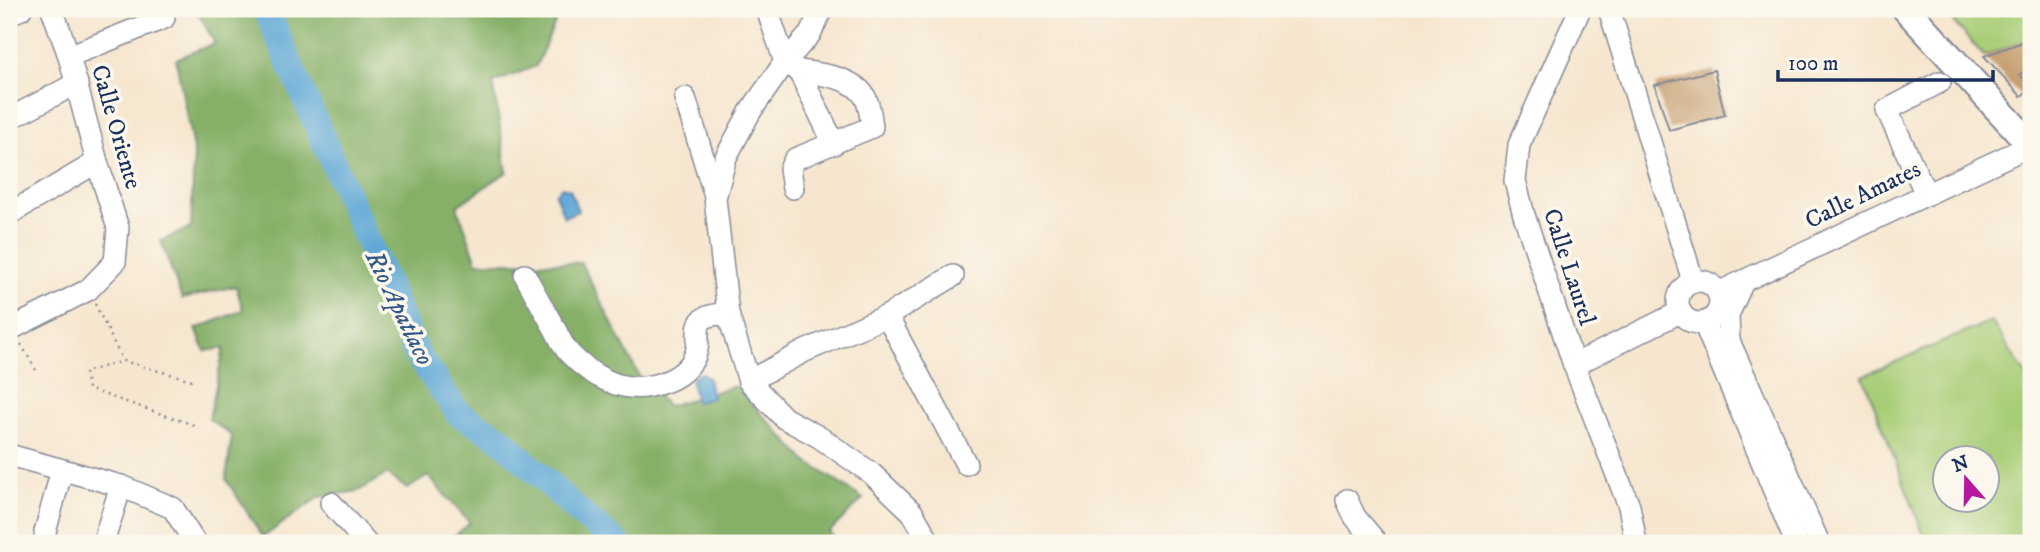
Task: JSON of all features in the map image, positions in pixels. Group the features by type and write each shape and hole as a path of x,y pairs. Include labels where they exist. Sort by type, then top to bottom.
{"main road":[{"path":"1906,9 2031,145"}],"street":[{"path":"9,14 21,9"},
{"name":"Calle Oriente","path":"52,9 69,56 97,162 118,228 116,262 88,290"},
{"path":"767,9 792,67 834,144"},
{"path":"715,198 726,157 750,112 792,67 822,9"},
{"name":"Calle Laurel","path":"1580,9 1519,145 1515,181 1574,365 1629,506 1636,543"},
{"path":"1609,9 1693,281"},
{"path":"69,56 164,18"},
{"path":"792,67 830,76 853,86 866,97 872,127 795,159 790,169 793,188"},
{"path":"1926,194 1887,110 1940,82"},
{"path":"9,119 77,83"},
{"path":"685,98 715,198 728,314 749,381 784,418 819,437 871,473 912,512 930,543"},
{"name":"Calle Amates","path":"1718,293 2031,145"},
{"path":"9,214 97,162"},
{"path":"525,275 568,353 615,386 642,388 668,382 692,362 697,347 700,320 710,314 728,314"},
{"path":"749,381 805,351 887,316 953,276"},
{"path":"1693,281 1712,285 1718,293 1718,311 1712,319 1704,323 1690,321 1680,312 1678,300 1682,288 1693,281"},
{"path":"1743,282 1728,315 1729,341 1819,543"},
{"path":"10,330 88,290"},
{"path":"1574,365 1680,312"},
{"path":"887,316 967,464"},
{"path":"1704,323 1796,543"},
{"path":"9,455 121,486 173,508 195,543"},
{"path":"45,532 61,470"},
{"path":"103,543 121,486"},
{"path":"1347,500 1355,517 1377,543"},
{"path":"331,503 362,542"}],"path":[{"path":"88,290 123,361"},
{"path":"10,330 36,370"},
{"path":"192,380 123,361 85,372 88,389 197,426"}],"shaded area":[{"path":"2031,69 2031,105 2004,80"}],"green space":[{"path":"196,9 561,9 536,66 493,83 507,172 457,206 477,262 581,263 641,380 668,406 735,386 806,461 863,499 829,532 838,543 446,543 470,523 428,476 407,489 387,474 358,491 319,497 263,537 226,479 232,436 209,419 224,348 205,351 196,329 243,310 236,286 182,299 161,241 191,228 194,154 176,59 215,43"},
{"path":"1942,9 2031,9 2031,39 1984,56"},
{"path":"1991,321 2031,383 2031,543 1927,543 1863,376"}],"water":[{"path":"561,187 570,189 578,211 564,217 555,194"},
{"path":"702,373 708,378 712,398 696,402 691,381 695,375"}],"building":[{"path":"2031,39 2031,69 2020,74 2031,89 2021,96 1984,56"},
{"path":"1714,70 1725,115 1669,130 1655,85"}],"waterway":[{"name":"Rio Apatlaco","path":"266,9 417,355 459,414 499,437 581,514 617,543"}]}
